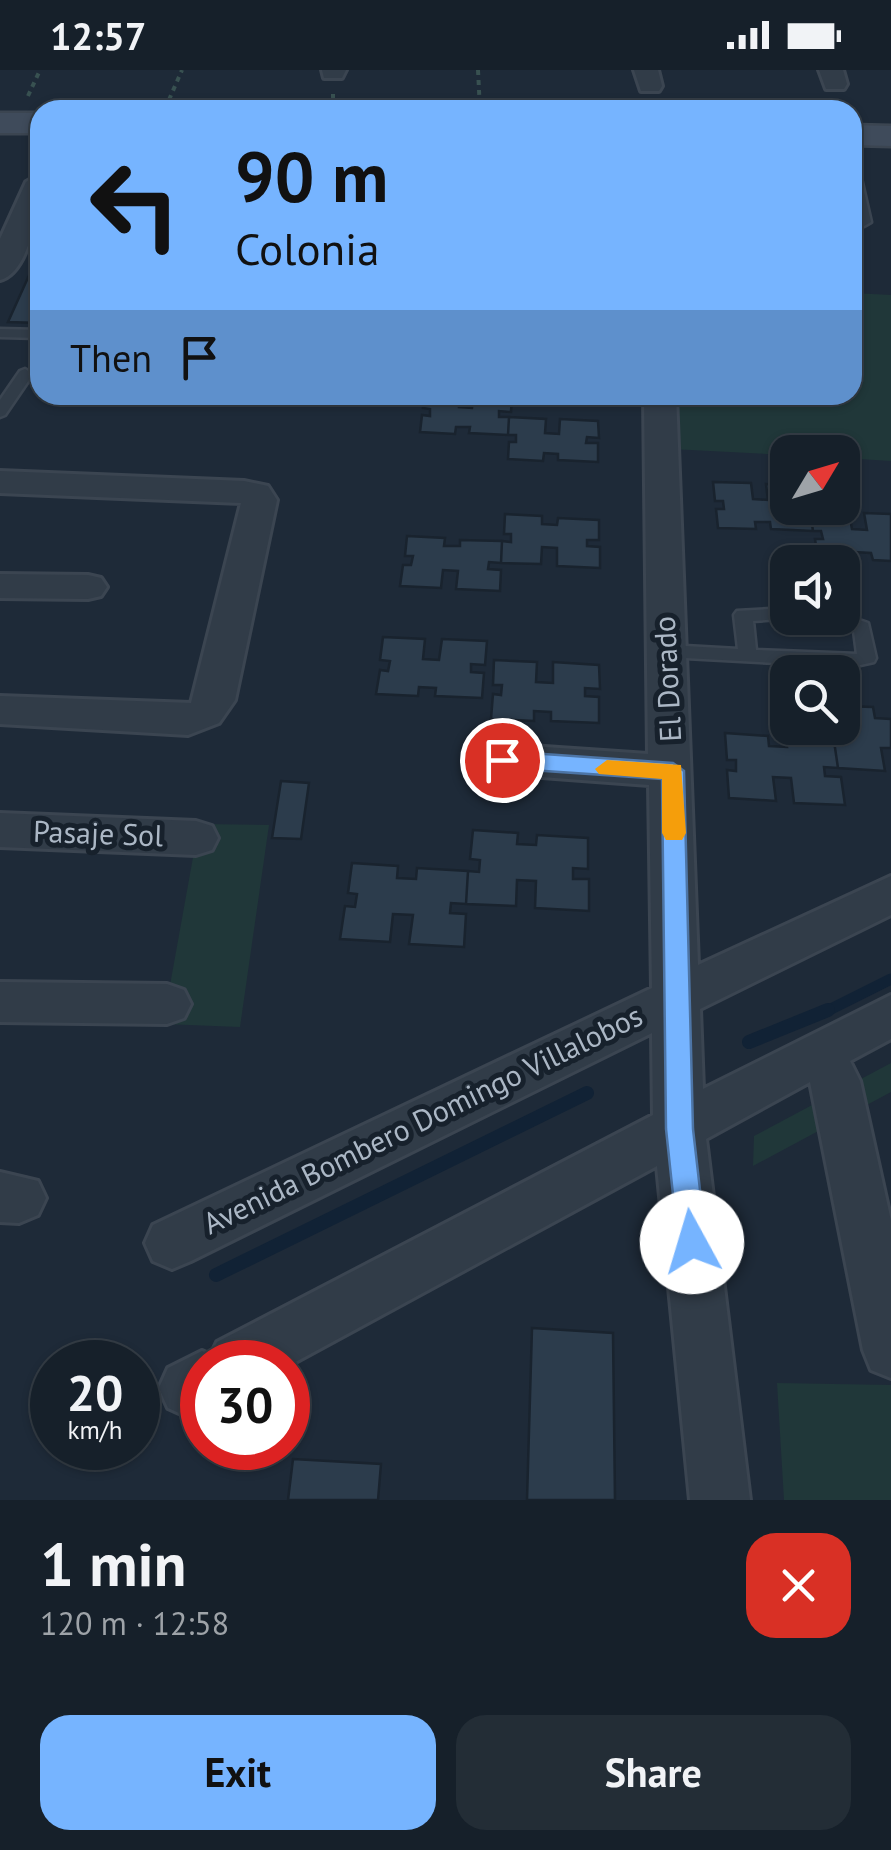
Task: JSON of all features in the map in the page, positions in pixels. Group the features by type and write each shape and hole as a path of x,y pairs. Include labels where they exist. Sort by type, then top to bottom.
{"street":[{"path":"862,135 891,136"},
{"path":"0,185 30,184"},
{"path":"3,258 30,202"},
{"name":"El Dorado","path":"660,405 673,771 679,1129 720,1500"},
{"path":"0,482 244,492 256,494 259,500 216,700 205,713 188,720 0,710"},
{"path":"0,586 88,587"},
{"path":"502,760 673,771"},
{"name":"Pasaje Sol","path":"0,830 196,838"},
{"name":"Avenida Bombero Domingo Villalobos","path":"172,1243 891,894"},
{"path":"0,1002 167,1004"},
{"path":"279,1340 891,1015"},
{"path":"820,1052 834,1081 891,1350"}],"lane":[{"path":"862,212 864,222"},
{"path":"0,332 30,334"},
{"path":"0,412 25,374"},
{"path":"748,656 744,614 770,614"},
{"path":"667,651 866,658 860,626"}],"path":[{"path":"21,117 40,70"},
{"path":"169,100 182,70"},
{"path":"478,70 480,100"}],"green space":[{"path":"862,293 891,295 891,461 860,459 860,435 770,435 770,454 671,449 669,405 862,405"},
{"path":"199,824 269,825 240,1027 163,1024"},
{"path":"891,1063 891,1092 753,1166 754,1136"},
{"path":"777,1383 891,1385 891,1500 784,1500"}],"building":[{"path":"30,273 30,323 8,322"},
{"path":"511,405 511,412 499,411 499,417 509,417 508,435 469,433 470,427 456,427 455,434 420,432 422,415 430,416 430,409 423,408"},
{"path":"509,417 546,419 545,433 559,434 560,419 598,421 599,438 587,437 586,443 598,443 598,462 558,460 558,454 544,453 543,461 508,459 509,442 516,442 516,435 508,435"},
{"path":"713,482 751,483 753,499 768,500 766,484 770,484 770,522 755,522 756,529 718,528 716,509 724,509 723,501 715,501"},
{"path":"864,513 891,514 891,561 873,560 871,553 860,552 860,545 816,545 815,539 823,539 821,531 813,531 812,525 851,525 852,529 867,530"},
{"path":"505,514 542,516 542,524 557,525 558,518 599,520 599,540 587,540 587,546 600,547 600,568 557,566 557,548 542,547 541,564 501,563 502,541 511,542 511,534 504,534"},
{"path":"770,525 812,525 813,531 771,529"},
{"path":"407,536 445,538 444,546 460,546 460,540 502,541 501,563 489,562 488,569 501,570 500,591 456,589 458,571 443,570 441,588 400,586 403,565 411,565 413,556 405,556"},
{"path":"383,637 425,639 423,659 439,660 442,639 487,641 485,665 471,664 471,672 484,673 482,698 435,696 436,688 419,687 418,696 376,694 380,670 388,671 390,661 380,660"},
{"path":"494,660 537,662 536,682 553,683 553,662 599,665 600,689 585,688 585,696 599,697 599,723 551,721 551,712 534,711 534,721 491,719 493,694 501,695 502,685 493,685"},
{"path":"860,707 873,707 875,718 891,719 891,748 881,748 885,771 838,768 835,745 860,745"},
{"path":"725,733 768,736 769,746 835,745 838,768 824,767 825,776 841,777 845,805 794,803 791,778 773,777 776,801 729,798 727,770 736,771 736,760 727,760"},
{"path":"281,781 309,783 301,839 272,838"},
{"path":"473,830 518,833 517,844 536,845 537,835 588,838 588,869 573,868 573,879 589,879 589,911 535,908 536,881 517,880 516,906 466,904 468,871 479,872 480,860 470,859"},
{"path":"352,863 398,866 397,878 416,879 417,868 468,871 466,904 451,903 450,913 466,914 464,947 409,944 413,915 393,914 390,942 340,939 345,906 355,907 357,894 348,893"},
{"path":"532,1328 613,1333 615,1500 527,1500"},
{"path":"310,1460 381,1464 378,1500 288,1500 292,1470 310,1470"}],"waterway":[{"path":"823,1013 891,979"},
{"path":"749,1042 828,1010"},
{"path":"216,1275 587,1093"}],"slow traffic":[{"path":"607,769 673,771 674,833"}],"route":[{"path":"502,760 673,771 679,1129 692,1242"}]}
